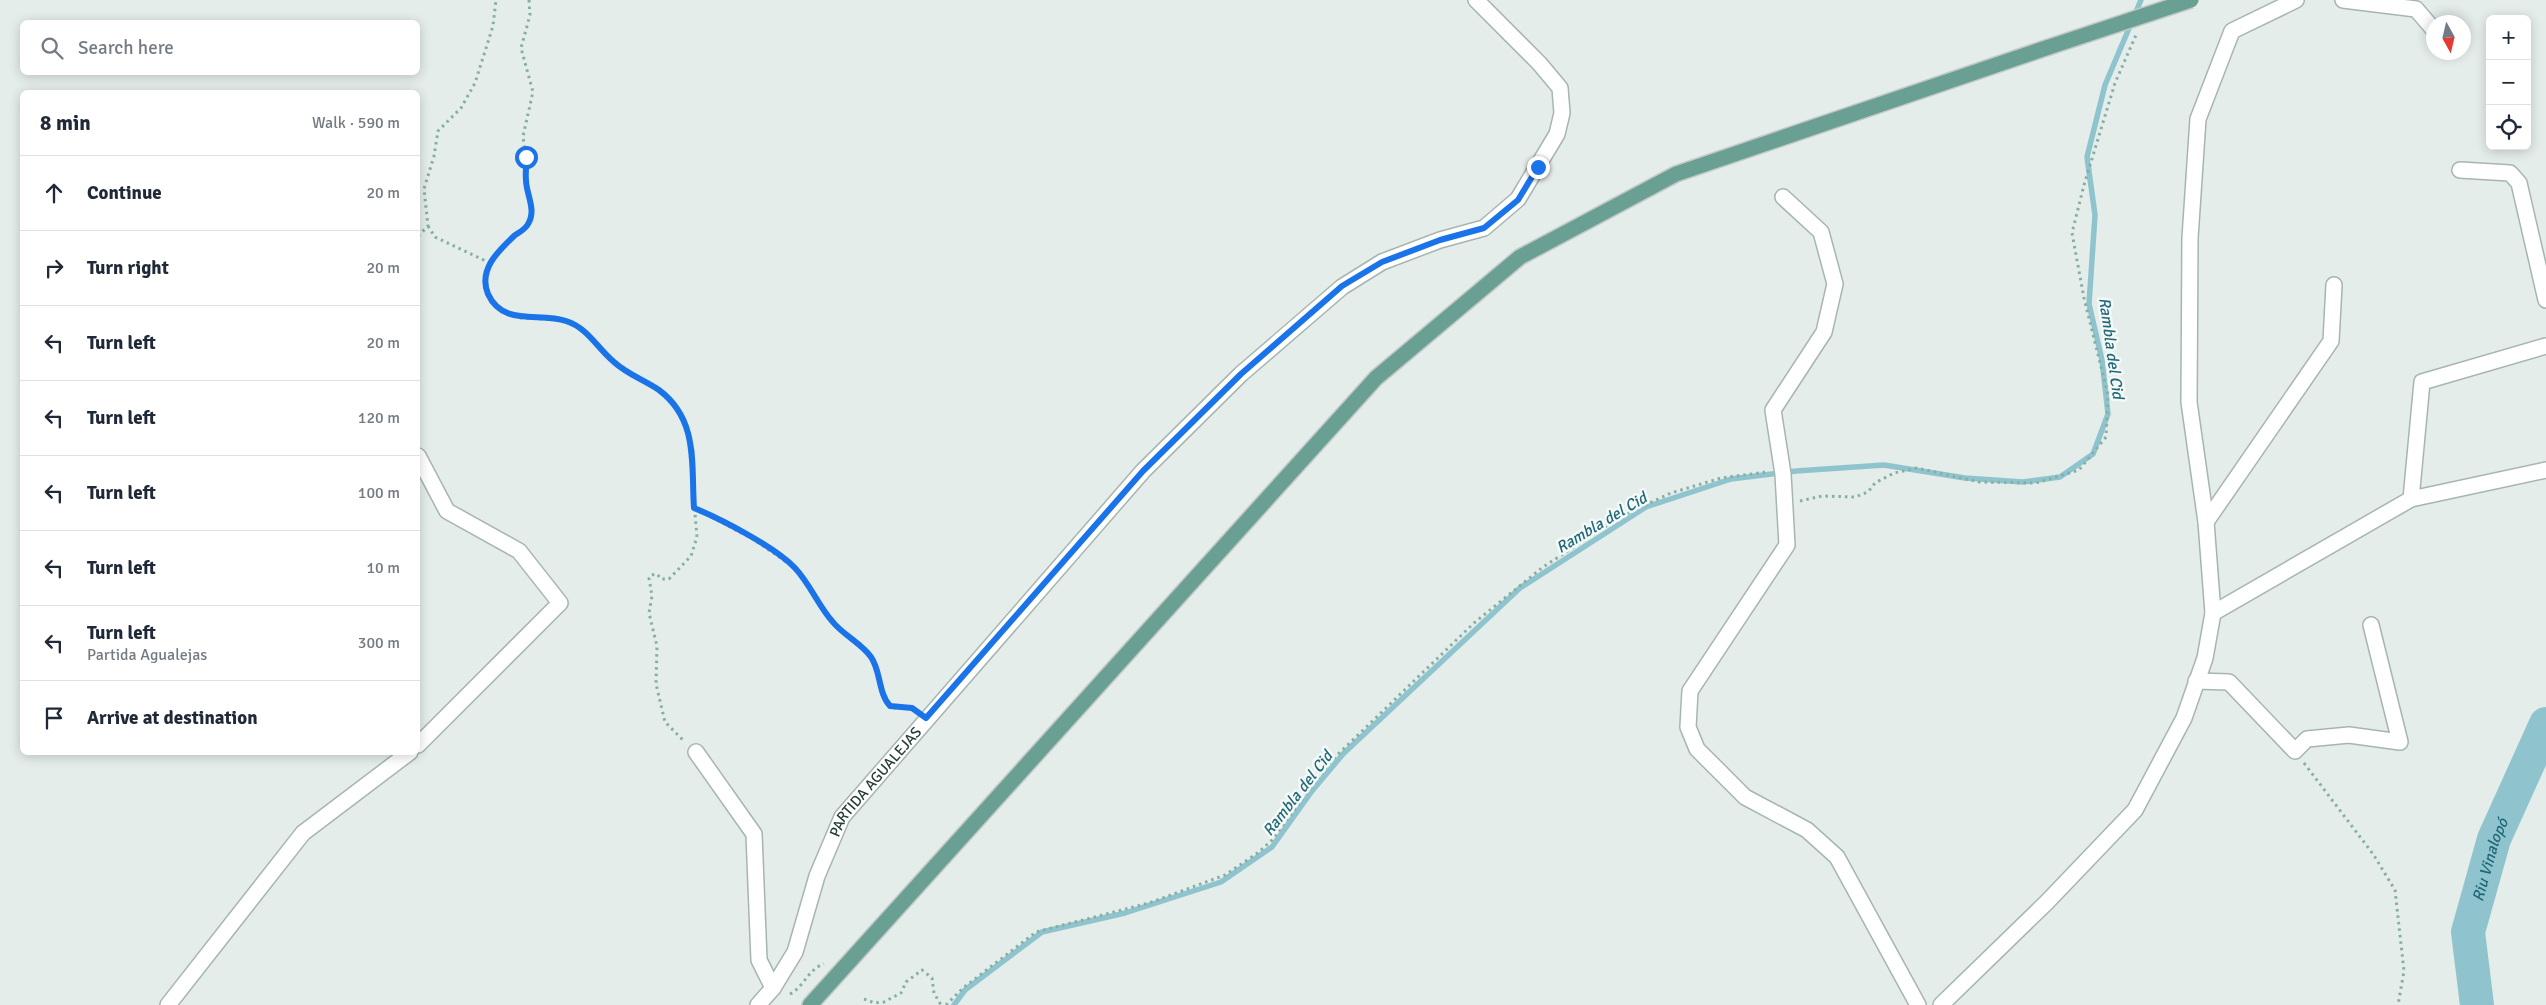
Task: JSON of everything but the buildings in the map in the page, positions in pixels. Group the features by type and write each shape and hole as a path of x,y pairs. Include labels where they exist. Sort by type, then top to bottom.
{"main road":[{"path":"810,1005 1376,378 1520,257 1676,174 2191,0"}],"street":[{"name":"PARTIDA AGUALEJAS","path":"758,1005 773,988 795,952 819,868 842,817 926,718 1143,471 1241,374 1342,286 1382,262 1440,240 1484,228 1518,200 1557,134 1562,113 1560,88 1539,62 1476,0"},
{"path":"1940,1005 2047,902 2135,810 2184,718 2205,658 2213,613 2206,522 2189,402 2190,238 2198,119 2232,31 2296,0"},
{"path":"2343,0 2416,9 2426,21"},
{"path":"2460,170 2510,173 2520,183 2546,300"},
{"path":"1783,197 1822,232 1835,284 1824,332 1773,410 1782,470 1788,546 1690,691 1688,727 1698,749 1745,796 1807,830 1837,857 1918,1005"},
{"path":"2206,522 2331,341 2334,285"},
{"path":"2411,499 2422,382 2546,346"},
{"path":"420,460 447,511 519,551 560,603 420,743"},
{"path":"2213,613 2411,499 2546,470"},
{"path":"2196,681 2229,682 2294,751 2307,740 2349,735 2400,742 2371,625"},
{"path":"696,752 754,834 759,960 773,988"},
{"path":"168,1005 303,833 406,755"}],"path":[{"path":"490,263 435,237 428,226 424,188 434,156 438,131 461,108 475,83 493,26 496,0"},
{"path":"529,0 530,15 521,48 533,92 523,136 531,216 528,224 498,251 490,263 485,276 488,294 495,304 506,312 520,318 564,320 582,328 613,362 658,390 676,406 686,428 693,451 694,508 697,537 691,556 669,579 661,579 657,574 651,575 649,578 652,596 650,613 657,646 656,684 665,722 696,752"},
{"path":"1785,504 1822,496 1855,498 1868,492 1876,483 1894,473 1917,468 1979,482 2036,483 2079,470 2106,436 2108,396 2084,298 2072,233 2084,185 2115,83 2137,33"},
{"path":"420,234 428,226"},
{"path":"946,1005 963,988 1036,932 1149,903 1199,886 1226,875 1259,852 1272,840 1330,762 1474,623 1543,567 1622,516 1671,493 1721,478 1782,470"},
{"path":"694,508 753,539 795,568 830,620 846,636 870,655 875,663 884,697 890,706 912,708 926,718"},
{"path":"2294,751 2373,854 2394,890 2404,971 2398,1005"},
{"path":"773,988 785,996 794,992 814,968 824,964"},
{"path":"864,999 870,1003 884,1002 901,993 906,982 922,970 932,978 934,992 941,1005"}],"waterway":[{"name":"Rambla del Cid","path":"954,1005 965,990 1042,932 1125,913 1221,882 1272,847 1312,791 1343,754 1520,588 1646,507 1731,479 1796,471 1884,465 1965,478 2023,482 2060,477 2093,454 2108,414 2102,360 2089,304 2095,215 2087,157 2105,85 2141,0"},
{"name":"Riu Vinalopó","path":"2477,1005 2468,932 2494,839 2546,724"}],"route":[{"path":"526,157 527,190 531,202 531,216 528,224 498,251 490,263 485,276 488,294 495,304 506,312 520,318 564,320 582,328 601,346 613,362 642,382 658,390 676,406 686,428 693,451 694,508 753,539 795,568 830,620 846,636 870,655 875,663 887,703 895,708 902,706 912,708 926,718 1143,471 1241,374 1342,286 1382,262 1440,240 1484,228 1518,200 1538,167"}]}
